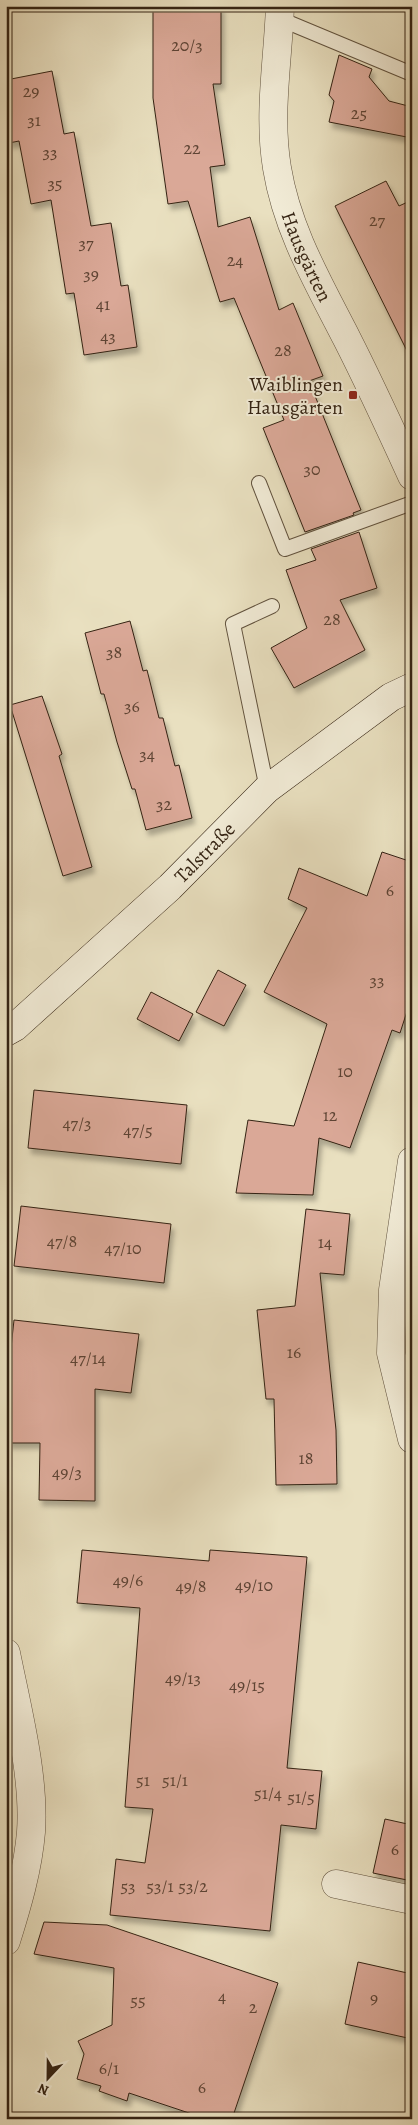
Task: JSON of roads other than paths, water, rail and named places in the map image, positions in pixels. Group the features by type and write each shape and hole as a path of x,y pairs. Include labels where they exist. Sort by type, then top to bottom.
{"street":[{"name":"Hausgärten","path":"280,12 273,91 277,168 289,213 300,247 371,387 412,476"},
{"name":"Talstraße","path":"6,1032 15,1027 170,887 267,788 391,697 412,687"},
{"path":"412,1161 393,1290 391,1353 412,1439"},
{"path":"6,1653 28,1766 31,1832 19,1901 6,1941"},
{"path":"336,1884 412,1900"}],"lane":[{"name":"Hausgärten","path":"280,12 412,74"},
{"path":"259,483 285,549 412,503"},
{"path":"267,788 233,624 272,606"}],"place":[{"name":"Waiblingen Hausgärten","path":"353,395"}]}
